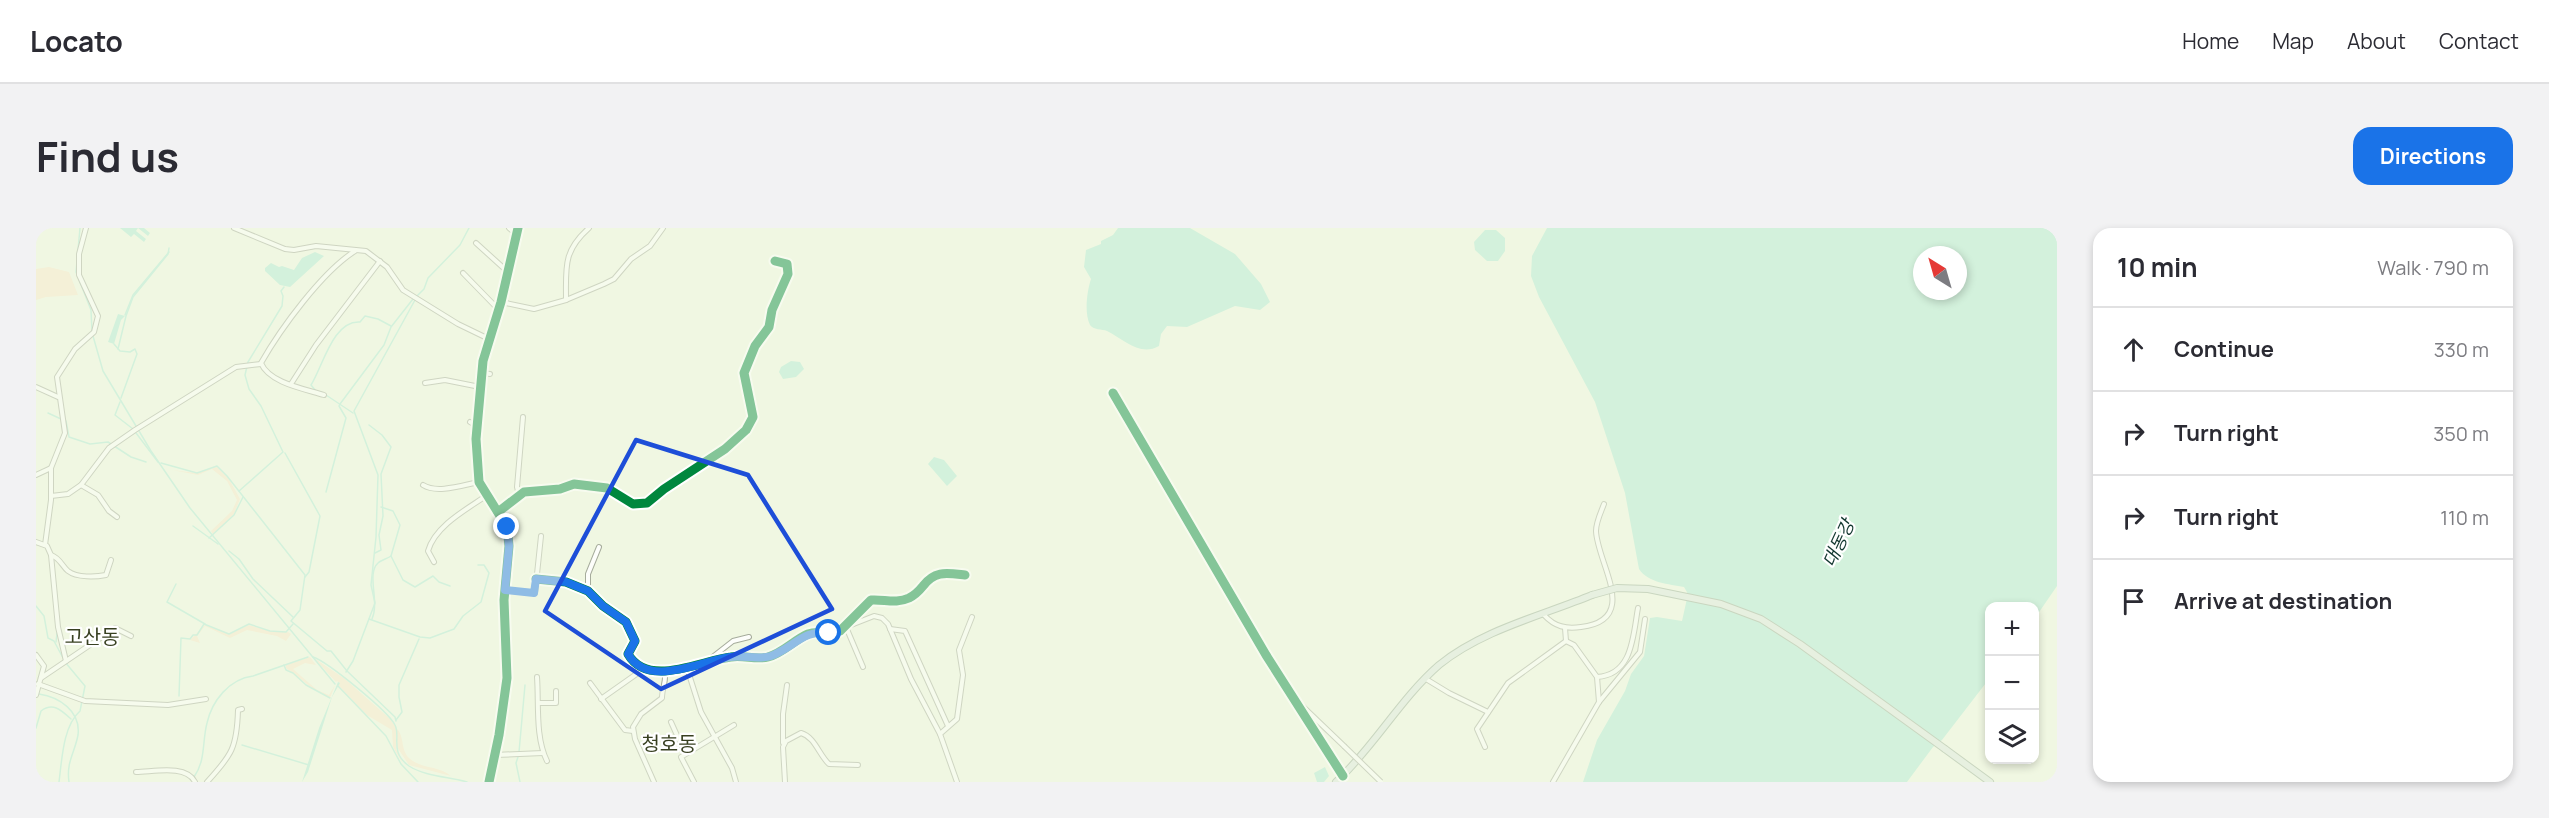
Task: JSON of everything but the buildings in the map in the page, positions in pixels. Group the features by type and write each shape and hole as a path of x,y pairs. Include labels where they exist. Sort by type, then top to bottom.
{"main road":[{"path":"1336,782 1426,679 1465,647 1486,636 1617,588 1648,589 1721,604 1761,619 1800,644 1990,782"}],"street":[{"path":"66,661 58,627 51,555 45,545 51,496 51,468 65,433 57,377 75,349 94,332 98,316 79,275 79,254 86,228"},
{"path":"234,228 285,249 294,250 316,246 366,251 380,261 403,290 458,324 489,339"},
{"path":"489,782 507,678 505,590 508,534 498,512 479,482 476,453 482,373 517,231 508,228"},
{"path":"566,300 569,253 573,243 590,228"},
{"path":"501,302 534,309 566,300 614,279 631,259 650,246 663,228"},
{"path":"476,243 508,272"},
{"path":"51,496 68,494 81,485 109,448 122,438 236,368 261,364 289,321 335,265 357,250"},
{"path":"291,384 316,345 380,261"},
{"path":"498,512 519,495 531,489 560,489 574,484 607,488 633,504 641,505 654,500 664,489 735,441 746,430 753,417 745,383 746,367 755,346 769,327 774,304 789,274 787,264 775,261"},
{"path":"463,273 499,310"},
{"path":"261,364 275,377 324,395"},
{"path":"482,373 490,374"},
{"path":"425,383 445,380 480,387"},
{"path":"36,387 59,397"},
{"path":"1113,393 1222,581 1343,776"},
{"path":"519,495 517,487 523,417"},
{"path":"470,422 477,426"},
{"path":"36,475 51,468"},
{"path":"423,485 429,489 438,489 479,482"},
{"path":"81,485 98,495 108,511 117,517"},
{"path":"424,558 435,538 452,520 486,496"},
{"path":"1544,615 1550,622 1564,628 1585,627 1604,619 1613,601 1596,530 1604,504"},
{"path":"505,590 534,593 541,536"},
{"path":"36,542 45,545"},
{"path":"588,591 588,574 599,547"},
{"path":"429,551 434,562"},
{"path":"51,555 56,556 71,573 79,575 106,575 111,560"},
{"path":"846,627 871,600 896,602 907,599 918,591 930,577 938,573 965,575"},
{"path":"536,579 566,582 588,591 630,627 635,641 628,654 634,662 645,668 665,673 710,660 743,656 764,658 809,634 835,633 874,616 885,620 940,734 957,782"},
{"path":"1597,678 1612,672 1628,658 1638,608"},
{"path":"940,734 957,719 963,675 959,650 972,617"},
{"path":"1552,782 1599,702 1640,652 1645,619"},
{"path":"846,627 862,668"},
{"path":"41,678 80,654 115,628 131,636"},
{"path":"1564,628 1566,641"},
{"path":"890,629 905,631 948,726"},
{"path":"710,660 733,641 749,637"},
{"path":"1566,641 1574,645 1597,678 1599,702"},
{"path":"1485,747 1477,729 1508,683 1566,641"},
{"path":"36,656 44,666 36,695"},
{"path":"601,699 645,668"},
{"path":"687,668 700,712 732,768 736,782"},
{"path":"654,782 633,731 636,720 641,714 662,698 662,690 666,682 665,673"},
{"path":"537,677 543,753 547,761"},
{"path":"1426,679 1449,693 1488,711"},
{"path":"590,683 625,730 633,731"},
{"path":"38,684 85,701 168,705 206,699"},
{"path":"785,782 783,714 787,685"},
{"path":"539,703 556,703 556,691"},
{"path":"1295,698 1381,782"},
{"path":"207,782 234,748 237,737 238,710 242,708"},
{"path":"670,722 685,753"},
{"path":"694,782 681,760 685,753 734,725"},
{"path":"783,747 786,741 801,733 812,740 829,764 858,765"},
{"path":"495,755 543,753"},
{"path":"136,772 182,771 191,776 195,782"}],"highlighted area":[{"path":"636,440 748,475 832,609 661,689 545,611"}],"shaded area":[{"path":"49,267 69,272 78,295 36,300 36,269"},
{"path":"217,467 229,479 240,499 234,514 213,534 211,531 232,511 237,500 227,481 212,469 198,475 172,470 196,473"},
{"path":"205,625 229,634 249,625 291,634 286,641 277,636 247,630 230,638 205,626 197,636 200,643 190,640"},
{"path":"310,657 316,665 305,663 293,669 317,690 329,695 335,685 330,698 312,688 286,668 286,665"},
{"path":"314,658 345,679 389,718 396,727 396,749 403,764 393,747 392,730 367,715 338,685 340,683 336,682"},
{"path":"397,729 405,752 410,759 451,776 409,765 397,747"}],"water":[{"path":"120,228 138,228 136,231 146,239 144,242 134,234 131,237"},
{"path":"138,228 144,228 150,233 148,236"},
{"path":"1118,228 1190,228 1235,254 1261,284 1270,302 1260,310 1235,306 1187,327 1167,326 1161,334 1159,346 1152,349 1138,348 1107,331 1093,328 1087,314 1087,296 1091,279 1084,267 1086,250 1101,244 1101,241 1113,235"},
{"name":"대동강","path":"1547,228 2057,228 2057,586 2039,612 2039,602 1985,602 1985,684 1907,782 1583,782 1597,740 1625,691 1631,674 1644,656 1650,618 1682,621 1688,594 1684,587 1653,580 1639,569 1625,493 1595,402 1539,297 1531,276 1532,256"},
{"path":"1485,230 1496,230 1505,238 1505,251 1498,261 1487,261 1475,250 1474,242"},
{"path":"315,252 324,256 290,287 280,285 265,271 271,263 294,270 302,258"},
{"path":"118,314 125,316 121,320 114,344 108,342"},
{"path":"791,361 800,362 804,369 796,377 783,379 779,372 781,367"},
{"path":"934,457 944,460 957,476 947,486 928,464"},
{"path":"338,682 340,683 332,697 308,772 302,782 319,728"},
{"path":"1325,767 1329,776 1324,782 1317,782 1314,773"}],"waterway":[{"path":"80,228 76,272 91,310 92,332"},
{"path":"417,296 424,289 428,278 460,245 469,228"},
{"path":"118,349 133,297 168,254 169,248"},
{"path":"125,315 133,295 169,252"},
{"path":"239,491 283,452 261,406 249,389 245,375 248,362 282,306 281,291 284,287"},
{"path":"326,492 346,418 339,406 384,345 391,327 413,299"},
{"path":"346,672 353,661 375,603 371,585 376,537 378,475 354,411 415,300"},
{"path":"316,391 311,385 330,346 343,328 351,323 360,322 365,316 378,319 391,326"},
{"path":"93,336 103,371 151,451 190,508 335,684"},
{"path":"114,344 120,351 130,352 135,349 137,354 121,398"},
{"path":"326,395 353,413"},
{"path":"120,402 115,415 133,429 158,462"},
{"path":"48,413 61,419"},
{"path":"66,421 69,437 90,444 108,442 131,457 146,462"},
{"path":"369,425 382,435 391,447 381,474 383,516 379,535 381,550 375,553"},
{"path":"285,453 320,516 309,572 305,577"},
{"path":"161,463 197,473 217,466 227,476 305,575 300,610 291,621 327,651 331,651 347,671 395,717 396,721"},
{"path":"209,538 234,515 243,497"},
{"path":"381,507 393,511 400,525 391,556 403,580 415,587 433,576 439,582 450,586"},
{"path":"193,526 218,544"},
{"path":"229,551 239,559 253,579 293,617"},
{"path":"372,619 375,604 373,574 379,562 391,556"},
{"path":"369,619 420,637 430,638 454,629 463,616 481,602 489,573 484,565 478,565"},
{"path":"176,584 167,602 205,624"},
{"path":"36,606 44,616 48,638 54,641 63,658"},
{"path":"179,696 181,638 190,639 193,635 197,635 204,624 229,634 249,624 270,631 286,632 293,624"},
{"path":"56,642 57,633"},
{"path":"396,720 402,712 399,685 419,639"},
{"path":"194,777 202,757 209,715 223,692 244,678 308,657"},
{"path":"313,657 344,677 390,718 397,729 397,750 409,766 429,774 467,782"},
{"path":"59,782 62,753 67,734 74,717 80,711 85,686 65,662"},
{"path":"284,665 286,670 306,685 330,698"},
{"path":"519,752 525,685"},
{"path":"338,686 386,736 401,764 418,782"},
{"path":"39,694 61,702 76,719 78,735 70,763 69,782"},
{"path":"36,728 41,711 45,708 53,707 71,719"},
{"path":"242,745 309,765"},
{"path":"518,757 516,763 520,782"}],"cycle path":[{"path":"489,782 499,735 507,678 504,600 509,546 507,527 479,482 476,439 483,361 501,302 518,228"},
{"path":"498,512 524,492 560,489 574,484 607,488 633,504 647,503 664,489 725,449 746,430 753,417 744,373 755,346 769,327 772,310 788,274 787,264 775,261"},
{"path":"1113,393 1266,655 1343,776"},
{"path":"536,579 566,582 588,591 603,606 626,622 635,641 628,654 637,664 648,670 662,671 691,667 731,657 768,657 779,653 808,634 840,631 871,600 904,600 915,594 932,577 947,573 965,575"}],"district":[{"name":"고산동","path":"92,636"},
{"name":"청호동","path":"669,743"}],"route":[{"path":"507,527 509,546 505,590 534,593 536,579 566,582 583,588 630,627 635,641 628,654 634,662 645,668 665,673 710,660 734,656 764,658 809,634 829,633"}]}
